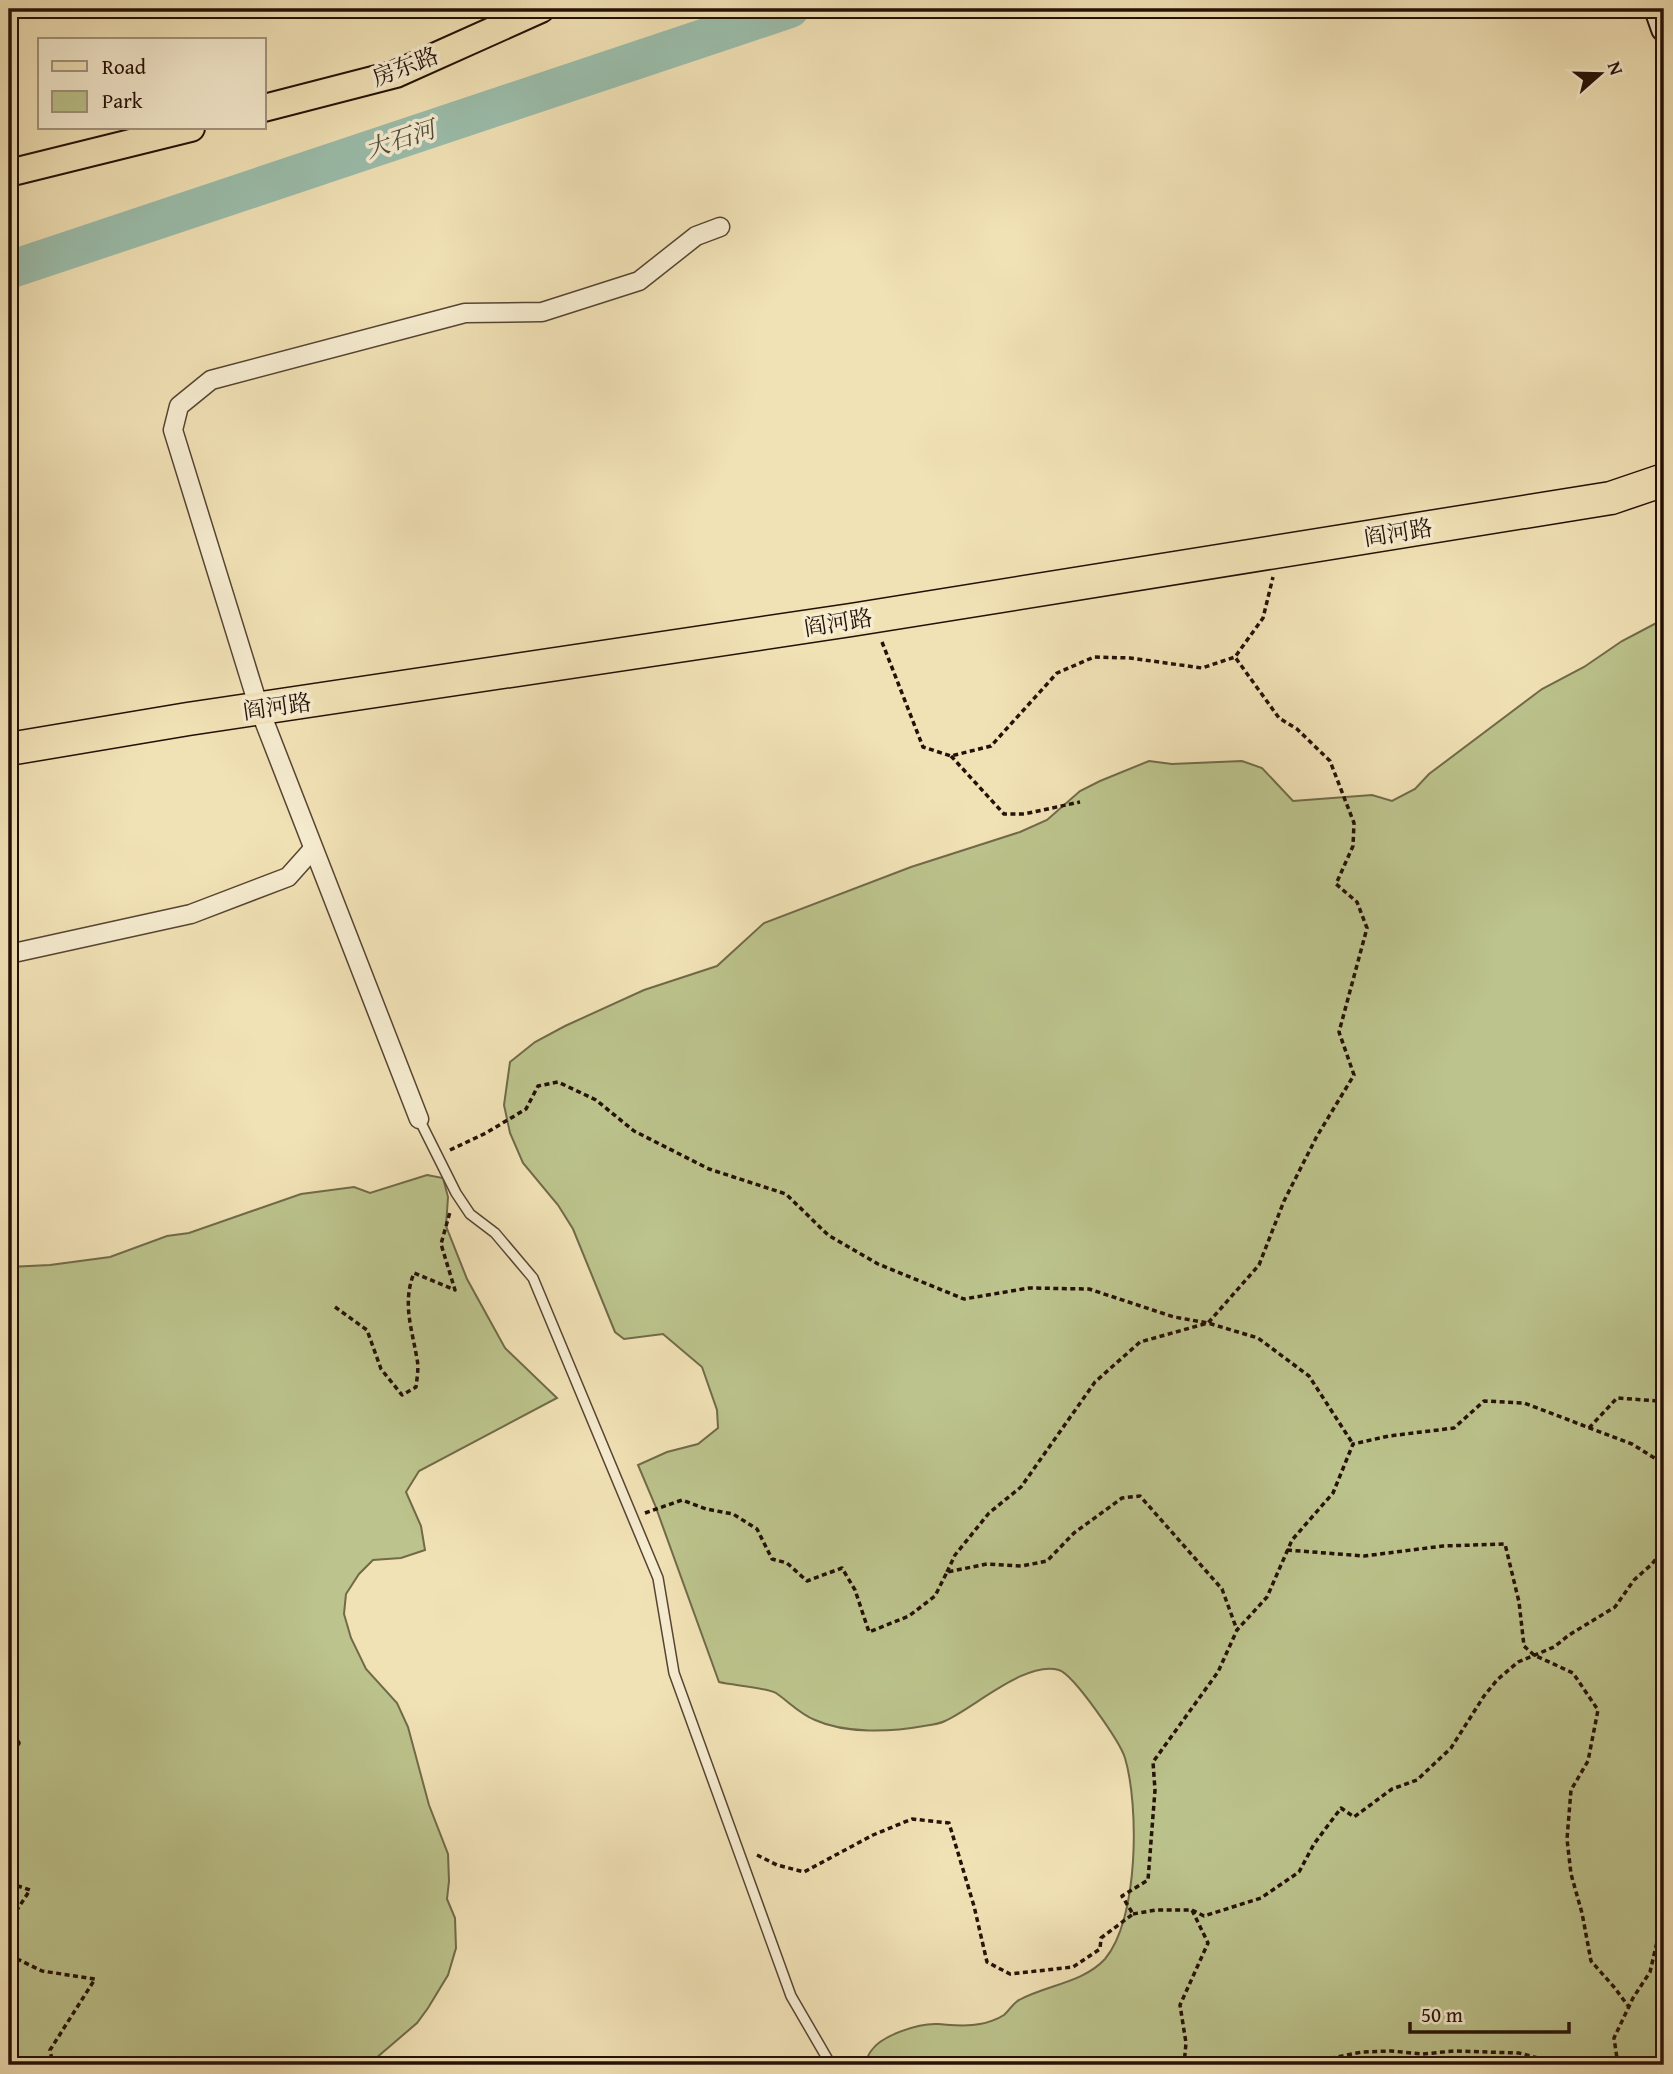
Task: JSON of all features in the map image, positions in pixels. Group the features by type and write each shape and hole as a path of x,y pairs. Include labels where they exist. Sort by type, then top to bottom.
{"highway":[{"name":"阎河路","path":"9,749 259,708 874,617 1611,498 1664,481"}],"main road":[{"name":"房东路","path":"266,107 396,74 541,9"},
{"path":"9,173 183,130"}],"street":[{"path":"1657,9 1664,29"},
{"path":"419,1119 259,708 173,430 179,406 211,380 465,313 542,312 639,281 696,236 720,228"},
{"path":"9,954 191,914 288,877 313,849"}],"lane":[{"path":"419,1119 456,1194 470,1214 495,1233 533,1278 657,1578 674,1672 791,1996 831,2065"}],"path":[{"path":"951,756 991,746 1057,673 1094,657 1130,658 1202,668 1235,657 1263,618 1279,551"},
{"path":"874,617 923,747 951,756 1004,814 1024,814 1080,802"},
{"path":"632,1517 682,1500 706,1509 733,1514 757,1529 772,1559 787,1563 807,1581 842,1568 855,1590 869,1632 909,1616 935,1596 956,1555 989,1513 1021,1487 1095,1382 1140,1342 1208,1323 1259,1265 1290,1190 1354,1074 1339,1032 1367,928 1357,902 1336,884 1353,846 1354,823 1330,761 1297,729 1279,718 1235,657"},
{"path":"437,1156 486,1133 526,1109 538,1086 558,1082 596,1100 634,1131 709,1169 786,1194 828,1235 878,1264 964,1298 1029,1288 1090,1289 1174,1317 1208,1323 1258,1338 1309,1376 1353,1444"},
{"path":"335,1307 367,1329 381,1369 402,1395 416,1387 418,1362 411,1334 408,1288 414,1273 455,1290 441,1244 456,1194"},
{"path":"1589,1428 1617,1398 1658,1401 1664,1396"},
{"path":"1353,1444 1389,1436 1454,1428 1484,1401 1524,1403 1632,1444 1664,1464"},
{"path":"1133,1914 1122,1896 1148,1880 1155,1790 1153,1762 1218,1672 1237,1630 1267,1597 1292,1540 1333,1493 1353,1444"},
{"path":"947,1572 987,1564 1021,1566 1047,1561 1074,1533 1122,1498 1140,1496 1222,1590 1237,1630"},
{"path":"1287,1550 1364,1556 1443,1546 1505,1544 1519,1602 1524,1647 1534,1655 1573,1673 1598,1710 1588,1760 1572,1790 1567,1839 1571,1874 1591,1961 1629,2007"},
{"path":"736,1845 777,1865 804,1872 873,1835 912,1819 949,1824 974,1906 987,1962 1010,1974 1073,1968 1100,1949 1101,1938 1133,1914 1156,1909 1192,1910 1204,1916 1261,1898 1299,1872 1314,1844 1341,1808 1354,1817 1392,1789 1417,1780 1451,1748 1497,1680 1518,1662 1555,1647 1569,1635 1615,1607 1634,1580 1652,1564 1664,1548"},
{"path":"9,1726 19,1743 9,1771"},
{"path":"9,1883 30,1890 9,1922"},
{"path":"1184,2065 1186,2043 1180,2005 1208,1943 1192,1910"},
{"path":"1618,2065 1614,2038 1650,1972 1664,1912"},
{"path":"9,1955 42,1970 95,1979 50,2050 53,2065"},
{"path":"1297,2065 1362,2052 1423,2054 1454,2051 1519,2053 1564,2065"},
{"path":"1650,2065 1664,2062"}],"green space":[{"path":"1664,619 1664,2065 864,2065 876,2045 892,2035 930,2024 969,2025 992,2021 1004,2015 1019,2000 1075,1979 1105,1959 1116,1941 1124,1917 1133,1861 1133,1804 1125,1758 1096,1710 1075,1684 1059,1670 1046,1669 1016,1678 940,1723 883,1730 854,1730 827,1725 804,1715 772,1691 719,1682 638,1465 667,1452 698,1444 718,1428 717,1410 702,1367 663,1334 624,1339 615,1332 573,1229 558,1205 523,1163 510,1133 504,1105 510,1062 535,1042 565,1026 644,990 717,966 764,923 911,867 1020,832 1047,820 1080,791 1149,761 1172,764 1242,761 1262,768 1293,801 1372,795 1392,801 1415,789 1429,774 1542,689"},
{"path":"427,1175 443,1178 448,1197 446,1226 467,1279 505,1348 557,1398 419,1471 406,1492 421,1526 425,1550 401,1558 373,1560 359,1574 346,1594 344,1614 351,1638 366,1669 397,1703 408,1727 429,1805 448,1854 447,1899 455,1918 456,1948 448,1975 417,2023 368,2065 9,2065 9,1267 110,1257 301,1194 354,1187 370,1193"}],"waterway":[{"name":"大石河","path":"9,270 790,9"}]}
